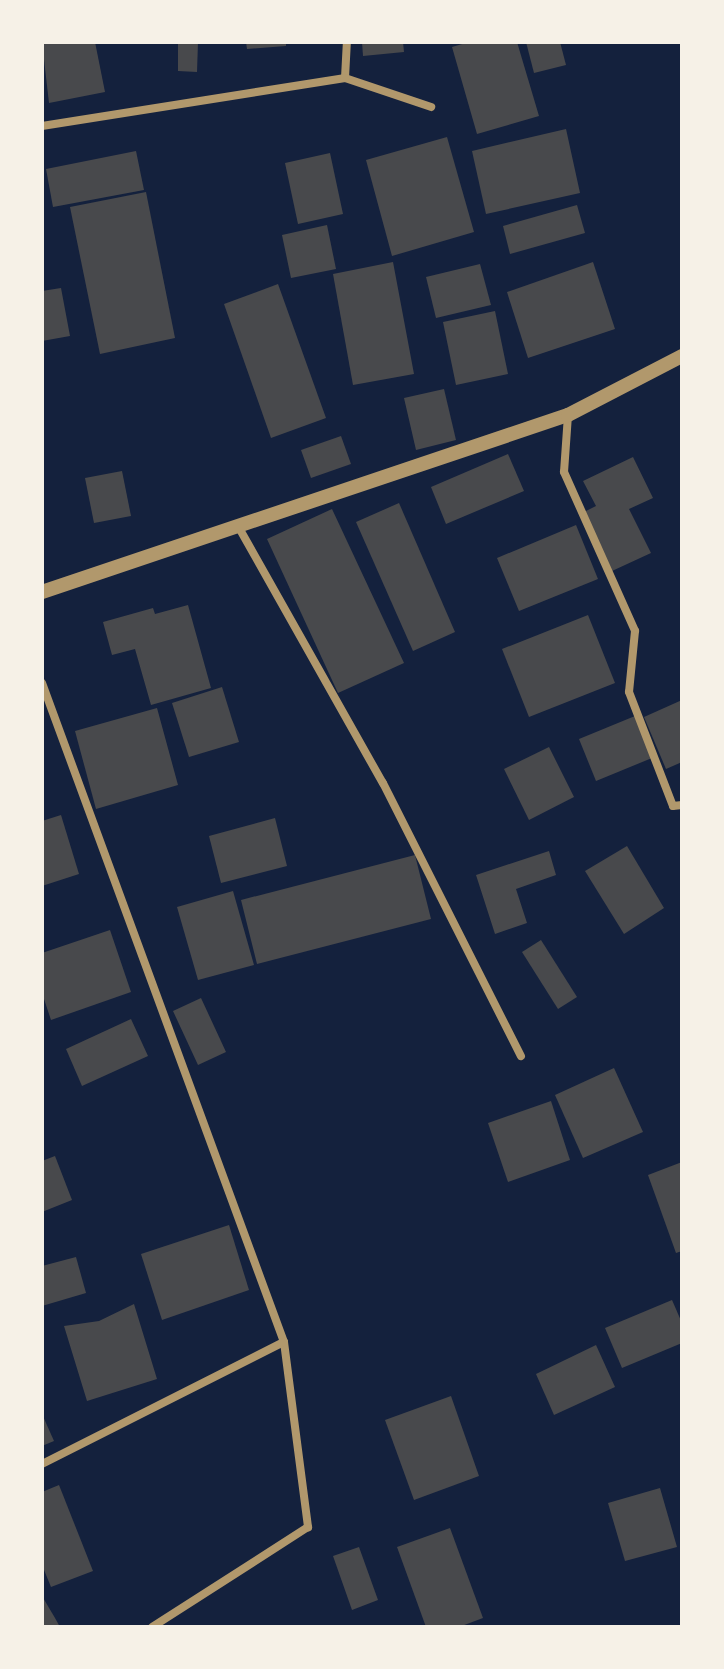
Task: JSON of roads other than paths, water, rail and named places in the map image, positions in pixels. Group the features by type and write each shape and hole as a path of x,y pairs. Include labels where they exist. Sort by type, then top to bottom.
{"street":[{"path":"345,78 347,42"},
{"path":"42,126 345,78 431,107"},
{"path":"42,592 568,415 682,356"},
{"path":"568,415 564,472 635,631 629,692 673,806 682,805"},
{"path":"238,526 383,783 521,1056"},
{"path":"42,683 284,1342 308,1527 152,1627"},
{"path":"42,1464 284,1342"}]}
